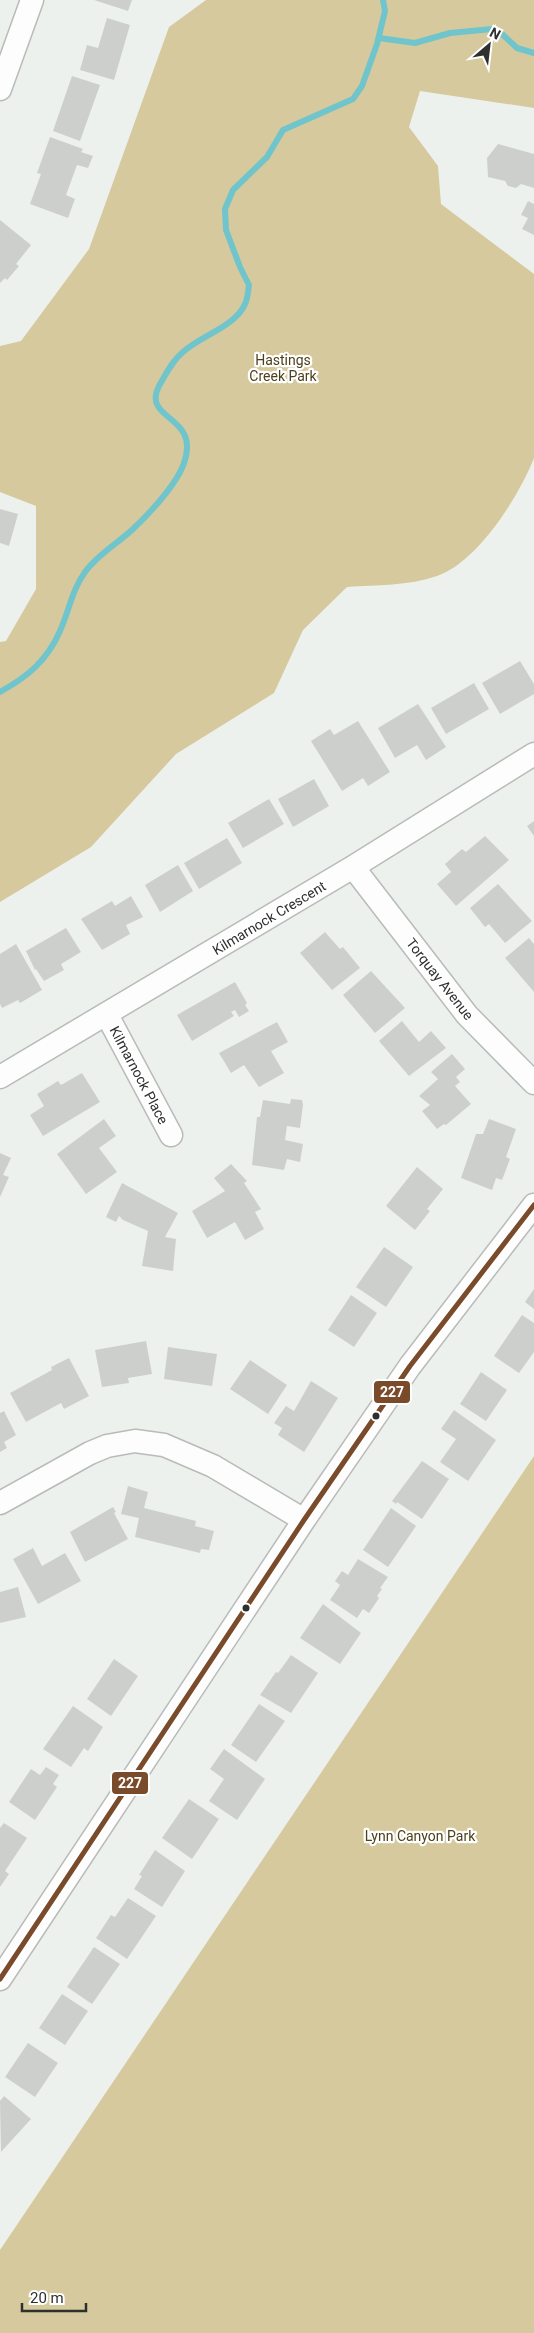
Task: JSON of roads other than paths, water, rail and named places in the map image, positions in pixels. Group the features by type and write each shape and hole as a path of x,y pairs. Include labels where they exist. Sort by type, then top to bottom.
{"street":[{"path":"0,89 32,0"},
{"name":"Kilmarnock Crescent","path":"0,1077 353,868 534,754"},
{"name":"Torquay Avenue","path":"353,868 467,1015 534,1083"},
{"name":"Kilmarnock Place","path":"107,1015 171,1134"},
{"path":"3,1969 304,1520 410,1366 534,1205"},
{"path":"0,1504 90,1453 107,1446 136,1442 164,1445 213,1466 304,1520"}],"waterway":[{"path":"0,692 27,674 42,660 55,642 74,593 85,572 147,515 169,489 180,471 184,463 187,447 185,435 179,426 163,413 158,406 156,397 159,386 176,359 190,346 234,319 246,302 249,285 226,230 225,209 233,190 267,157 283,130 353,99 362,86 377,44 385,11 383,0"},
{"path":"379,38 415,43 450,33 492,29 502,34 517,48 534,53"}],"park label":[{"name":"Hastings Creek Park","path":"283,368"},
{"name":"Lynn Canyon Park","path":"420,1836"}]}
